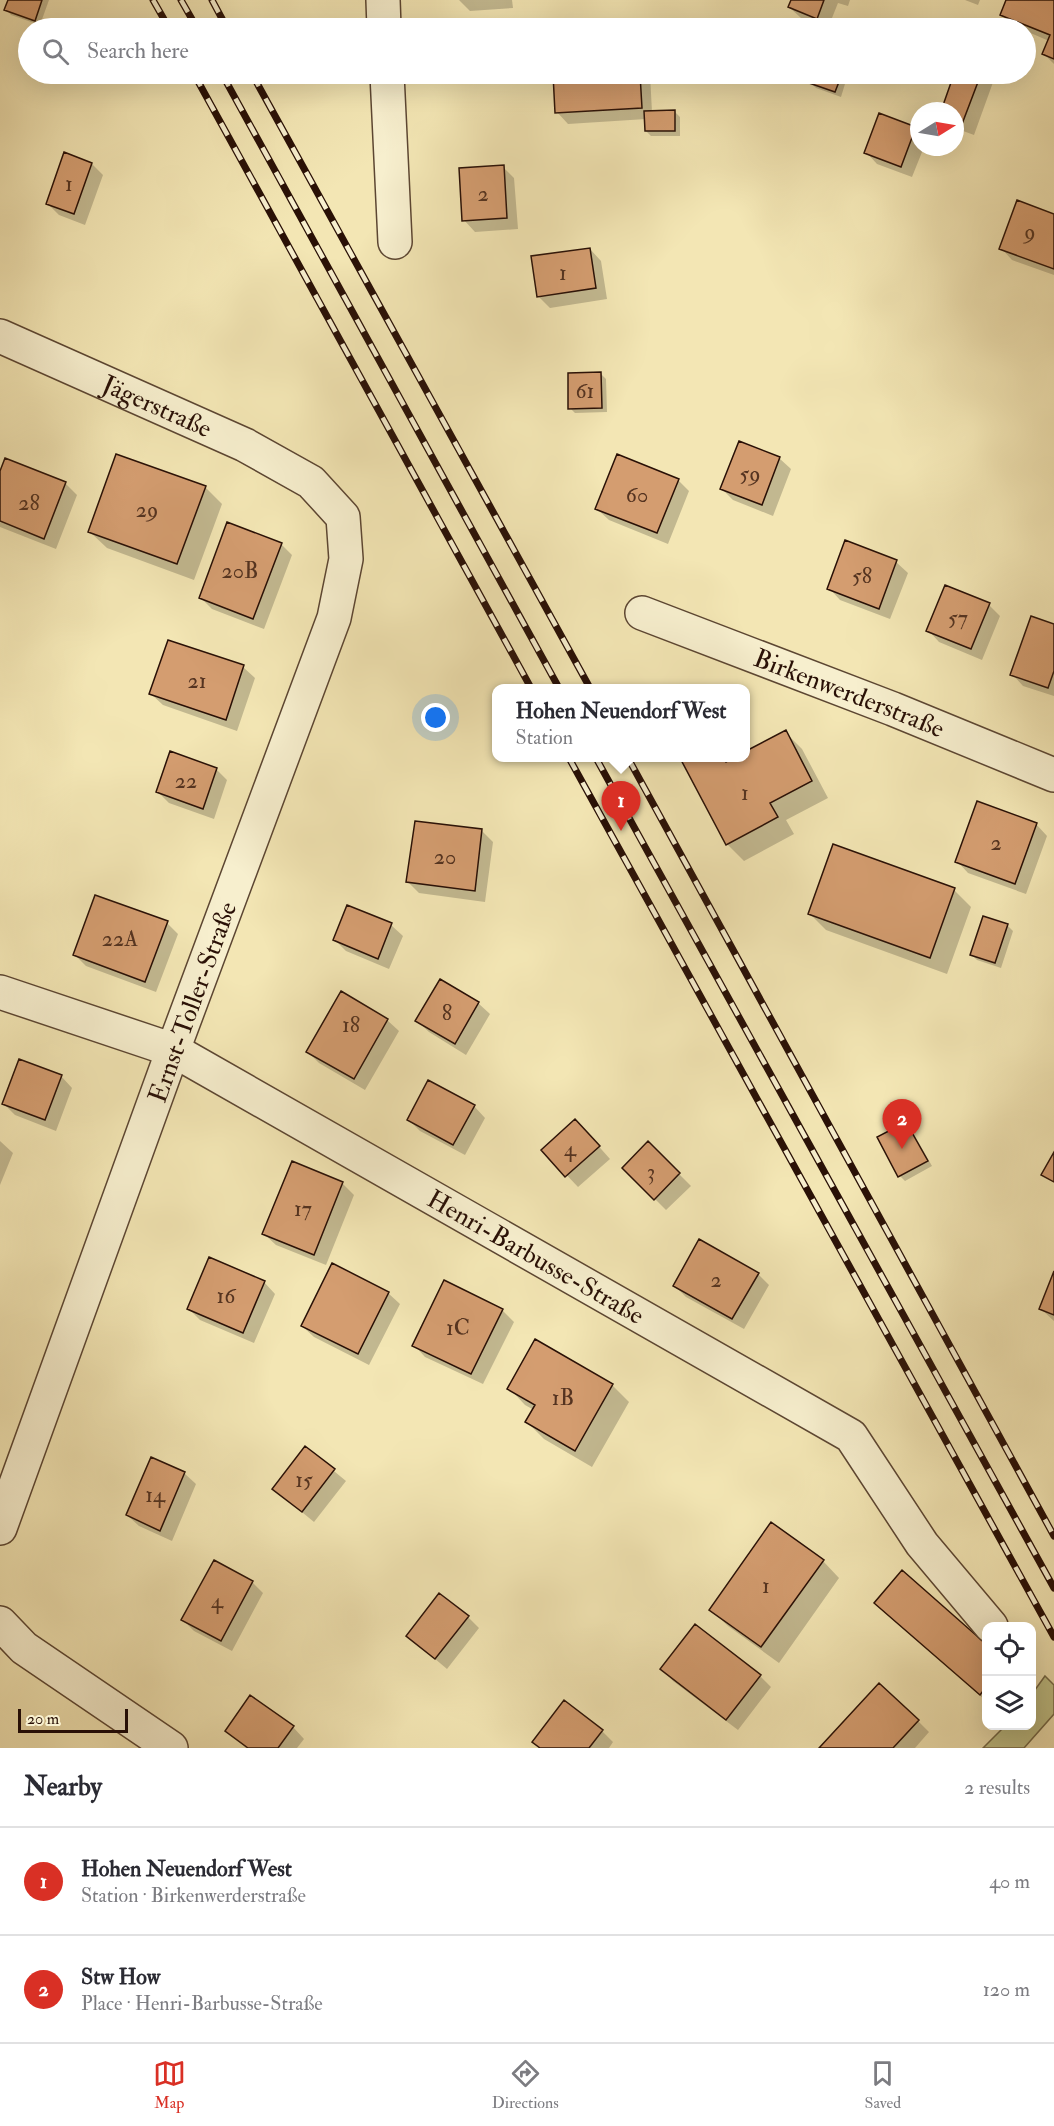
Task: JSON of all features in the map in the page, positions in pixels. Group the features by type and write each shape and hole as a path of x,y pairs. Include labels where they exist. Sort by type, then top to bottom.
{"street":[{"path":"383,0 384,18"},
{"path":"387,84 395,242"},
{"name":"Jägerstraße","path":"2,342 245,446 311,482"},
{"name":"Ernst-Toller-Straße","path":"0,1528 173,1050 334,618 346,559 343,517 311,482"},
{"name":"Birkenwerderstraße","path":"642,613 1054,775"},
{"name":"Henri-Barbusse-Straße","path":"0,992 173,1050 851,1436 922,1544 988,1622"},
{"path":"0,1623 24,1648 171,1748"}],"green space":[{"path":"1045,1676 1054,1685 1054,1714 1024,1748 983,1748 1001,1730 1036,1730 1036,1688"}],"building":[{"path":"8,0 42,0 36,18 27,18 4,10"},
{"path":"791,0 824,0 817,18 788,7"},
{"path":"1006,0 1054,0 1054,59 1042,54 1050,35 1036,29 1036,18 1008,18 1000,15"},
{"path":"554,84 641,84 642,108 555,113"},
{"path":"812,84 838,84 835,92"},
{"path":"950,84 977,84 964,119 964,102 944,102"},
{"path":"675,110 675,131 645,131 644,111"},
{"path":"879,113 910,125 910,143 901,167 864,153"},
{"path":"64,152 92,163 74,214 46,204"},
{"path":"504,165 507,218 462,221 459,168"},
{"path":"1017,200 1054,214 1054,269 999,249"},
{"path":"590,248 596,288 537,297 531,256"},
{"path":"601,372 602,408 568,409 568,373"},
{"path":"739,441 780,457 762,505 720,489"},
{"path":"116,454 206,486 177,564 88,532"},
{"path":"617,454 679,479 657,533 595,509"},
{"path":"5,458 66,482 44,539 0,521 0,471"},
{"path":"227,522 282,543 253,619 199,598"},
{"path":"845,540 897,560 879,609 827,589"},
{"path":"945,585 990,603 971,649 926,631"},
{"path":"1031,616 1054,624 1054,671 1048,688 1010,675"},
{"path":"168,640 244,665 226,720 149,694"},
{"path":"786,730 812,781 770,803 778,817 726,845 682,762 750,762 750,749"},
{"path":"170,751 217,768 203,809 156,792"},
{"path":"977,801 1037,823 1015,884 955,862"},
{"path":"415,821 482,829 475,891 406,882"},
{"path":"833,844 955,888 930,958 808,914"},
{"path":"95,895 168,921 145,982 73,955"},
{"path":"347,905 392,923 378,959 333,940"},
{"path":"983,916 1008,924 995,963 970,955"},
{"path":"440,979 479,1002 455,1044 415,1021"},
{"path":"341,991 388,1019 354,1079 306,1052"},
{"path":"19,1059 62,1075 45,1120 2,1104"},
{"path":"428,1080 475,1105 453,1145 407,1120"},
{"path":"575,1119 600,1146 565,1177 541,1150"},
{"path":"906,1122 928,1161 898,1177 877,1137"},
{"path":"648,1141 680,1173 654,1200 622,1168"},
{"path":"1054,1152 1054,1182 1041,1175"},
{"path":"292,1161 343,1182 314,1255 262,1234"},
{"path":"699,1239 759,1273 732,1319 673,1286"},
{"path":"209,1257 265,1281 243,1333 187,1309"},
{"path":"332,1263 389,1292 358,1354 301,1326"},
{"path":"1054,1271 1054,1315 1039,1309"},
{"path":"444,1280 503,1309 471,1374 412,1346"},
{"path":"535,1339 613,1384 575,1451 525,1422 535,1405 507,1389"},
{"path":"305,1446 335,1469 302,1512 272,1489"},
{"path":"151,1457 185,1472 160,1531 126,1515"},
{"path":"771,1522 824,1560 761,1647 709,1610"},
{"path":"214,1560 253,1581 221,1641 181,1620"},
{"path":"902,1570 982,1640 982,1692 980,1695 874,1603"},
{"path":"439,1593 469,1616 435,1659 406,1636"},
{"path":"695,1624 761,1675 726,1720 660,1669"},
{"path":"879,1683 919,1720 893,1748 819,1748"},
{"path":"250,1695 294,1726 278,1748 248,1748 225,1731"},
{"path":"564,1700 603,1730 589,1748 540,1748 532,1742"}],"railway":[{"path":"153,0 163,18"},
{"path":"181,0 191,18"},
{"path":"212,0 222,18"},
{"path":"199,84 529,684"},
{"path":"227,84 557,684"},
{"path":"258,84 588,684"},
{"path":"571,762 1054,1637"},
{"path":"598,762 1054,1588"},
{"path":"630,762 1054,1536"}],"place":[{"name":"Hohen Neuendorf West","path":"621,831"},
{"name":"Stw How","path":"902,1149"}]}
